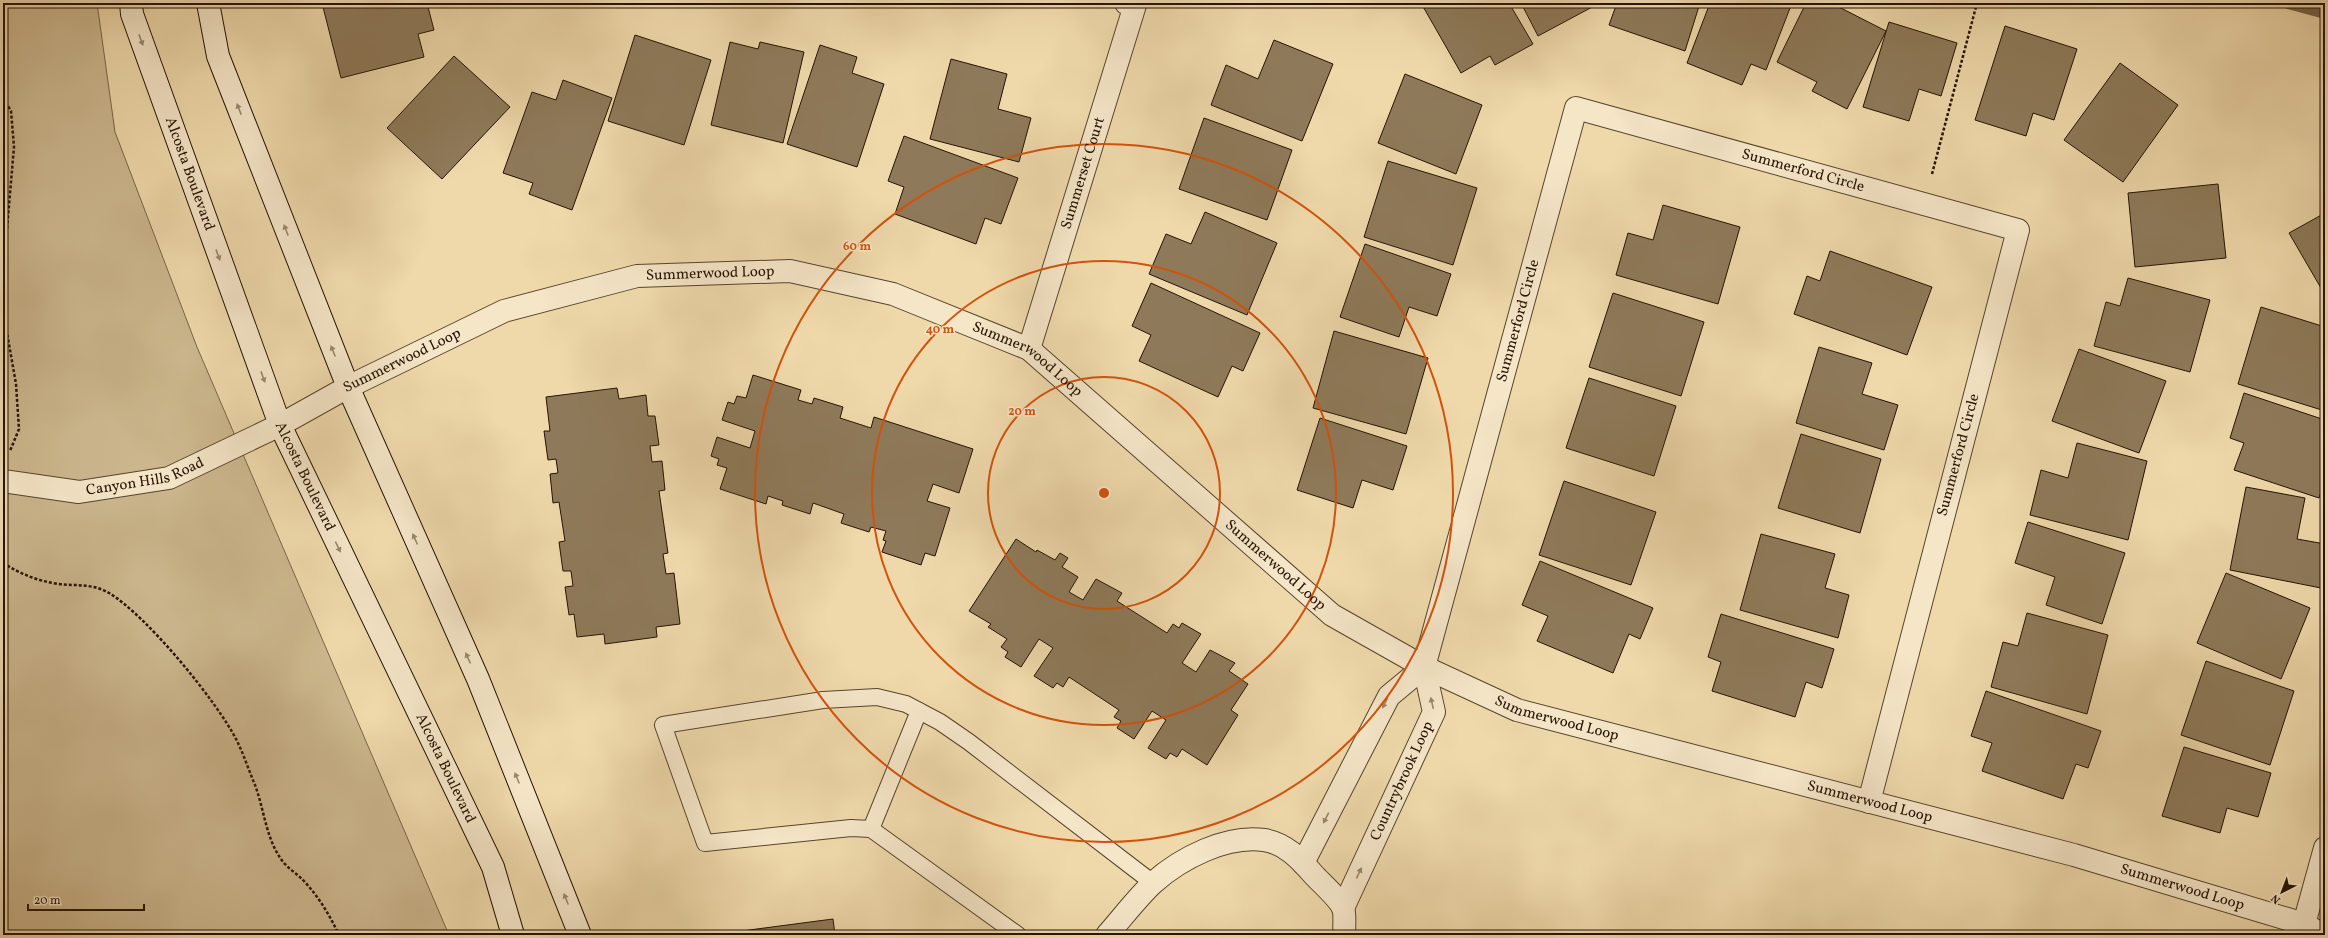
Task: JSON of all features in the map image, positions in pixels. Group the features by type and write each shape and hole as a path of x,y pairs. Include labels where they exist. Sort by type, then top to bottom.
{"street":[{"name":"Alcosta Boulevard","path":"131,3 132,14 280,425 493,867 513,935"},
{"path":"208,3 218,56 348,387 478,678 580,935"},
{"name":"Summerset Court","path":"1029,349 1135,5 1126,3"},
{"name":"Summerford Circle","path":"1424,667 1576,108 2018,230 1869,802"},
{"name":"Summerwood Loop","path":"280,425 348,387 504,311 637,276 790,271 893,294 1029,349 1332,615 1424,667 1517,710 2074,855 2304,924 2323,935"},
{"name":"Canyon Hills Road","path":"3,481 79,492 169,478 280,425"},
{"path":"1303,863 1389,696 1424,667"},
{"name":"Countrybrook Loop","path":"1345,935 1343,908 1434,712 1424,667"},
{"path":"1107,935 1153,883 1195,855 1242,840 1265,840 1282,847 1303,863 1343,908"},
{"path":"2304,924 2325,848"}],"lane":[{"path":"1018,935 871,829 851,828 705,843 663,725 823,700 877,697 906,704 940,722 969,742 1153,883"},
{"path":"871,829 919,711"}],"path":[{"path":"1924,204 1977,3"},
{"path":"3,98 11,111 14,147 3,275"},
{"path":"3,310 16,384 19,429 8,455"},
{"path":"3,563 22,575 54,584 85,584 108,593 136,614 171,652 210,699 236,740 257,792 271,839 281,860 302,879 328,910 339,935"}],"shaded area":[{"path":"3,3 97,3 115,132 197,347 449,935 3,935"}],"building":[{"path":"341,3 427,3 434,30 418,34 424,57 341,78 323,7"},
{"path":"1421,3 1509,3 1533,44 1495,65 1490,56 1461,73"},
{"path":"1521,3 1595,3 1596,5 1538,36"},
{"path":"1617,3 1700,3 1685,51 1609,25"},
{"path":"1710,3 1792,3 1766,70 1751,64 1742,85 1687,63"},
{"path":"1806,3 1831,3 1886,31 1847,109 1812,91 1817,82 1777,62"},
{"path":"1889,22 1957,43 1941,96 1919,89 1909,121 1863,107"},
{"path":"2005,26 2077,49 2054,120 2033,113 2026,136 1975,120"},
{"path":"635,35 711,60 684,145 608,121"},
{"path":"1274,40 1333,64 1302,141 1211,105 1226,65 1258,79"},
{"path":"730,42 758,49 760,42 804,52 783,143 711,125"},
{"path":"820,45 857,57 852,73 884,84 857,167 787,144"},
{"path":"454,56 510,107 442,179 387,128"},
{"path":"951,59 1007,74 998,109 1031,118 1019,162 930,139"},
{"path":"2120,63 2178,105 2123,182 2064,140"},
{"path":"1405,74 1482,105 1456,174 1378,143"},
{"path":"563,80 612,98 572,210 529,194 533,183 503,173 532,92 556,100"},
{"path":"1204,118 1292,150 1267,220 1179,189"},
{"path":"904,136 1018,178 1001,224 985,218 976,244 895,214 904,187 888,181"},
{"path":"1388,161 1477,188 1453,265 1364,237"},
{"path":"2218,184 2226,258 2135,267 2128,193"},
{"path":"1663,205 1740,227 1718,304 1616,275 1628,233 1653,240"},
{"path":"1205,212 1277,243 1247,315 1149,274 1166,234 1191,244"},
{"path":"2325,213 2325,295 2289,233"},
{"path":"1365,244 1451,274 1437,316 1409,307 1399,337 1340,317"},
{"path":"1830,251 1932,287 1907,355 1794,314 1807,276 1820,281"},
{"path":"2128,278 2210,300 2190,372 2094,346 2106,302 2120,306"},
{"path":"1151,283 1260,333 1243,371 1232,366 1218,397 1139,361 1151,335 1132,326"},
{"path":"1613,293 1704,322 1681,396 1589,367"},
{"path":"2261,307 2325,327 2325,411 2238,384"},
{"path":"1334,331 1428,358 1406,434 1313,408"},
{"path":"1819,347 1872,363 1862,394 1898,405 1884,450 1796,423"},
{"path":"2079,349 2166,381 2139,453 2052,421"},
{"path":"753,375 801,390 798,400 812,404 814,398 843,407 840,418 871,428 874,417 973,449 959,493 933,484 927,501 950,508 935,556 925,553 921,565 882,552 886,541 883,540 886,531 871,527 869,532 841,523 844,514 813,503 810,514 782,505 783,501 768,496 766,504 720,489 727,468 717,465 719,459 711,456 717,437 750,448 755,431 722,420 728,402 734,404 737,396 746,398"},
{"path":"1589,378 1676,406 1654,476 1566,448"},
{"path":"617,388 619,399 646,395 648,416 655,416 659,445 650,446 652,462 662,461 665,490 659,491 668,553 663,554 666,574 674,573 680,624 656,627 657,637 605,644 604,634 577,637 574,614 569,615 565,587 573,586 571,571 563,571 559,542 565,541 559,502 553,503 550,474 558,473 556,459 548,460 544,431 550,431 546,397"},
{"path":"2244,393 2325,420 2325,480 2319,498 2234,470 2244,443 2230,438"},
{"path":"1320,418 1407,446 1393,490 1362,480 1353,508 1297,490"},
{"path":"1801,434 1881,459 1860,533 1778,508"},
{"path":"2077,443 2147,461 2128,540 2030,515 2041,470 2068,478"},
{"path":"1564,481 1656,512 1631,585 1539,555"},
{"path":"2246,487 2305,498 2297,539 2325,544 2325,566 2321,588 2230,570"},
{"path":"2028,522 2125,553 2102,624 2046,605 2055,577 2015,563"},
{"path":"1761,534 1835,554 1825,588 1849,595 1838,638 1740,610"},
{"path":"1016,539 1036,552 1037,550 1055,560 1060,553 1068,558 1062,567 1078,577 1069,592 1083,600 1096,579 1122,593 1117,601 1167,633 1173,624 1179,628 1182,623 1201,634 1182,663 1196,672 1210,650 1235,663 1229,671 1248,684 1231,710 1238,715 1207,765 1182,749 1177,757 1170,753 1166,759 1148,748 1166,720 1152,711 1134,739 1117,728 1121,721 1114,717 1119,710 1069,677 1063,687 1057,683 1053,688 1034,676 1053,648 1039,639 1021,667 1005,657 1008,652 1001,647 1007,639 988,627 991,624 969,611"},
{"path":"1540,561 1653,608 1640,639 1629,634 1613,673 1537,641 1548,616 1522,605"},
{"path":"2226,573 2310,608 2281,679 2197,643"},
{"path":"2027,613 2108,635 2087,714 1991,687 2003,642 2018,646"},
{"path":"1721,614 1834,649 1822,688 1806,682 1795,717 1712,691 1721,662 1708,657"},
{"path":"2206,661 2294,691 2270,765 2181,735"},
{"path":"1986,691 2101,731 2088,768 2076,764 2063,799 1982,771 1992,743 1971,736"},
{"path":"2184,747 2271,773 2258,817 2227,808 2220,833 2162,816"},
{"path":"833,919 835,935 734,935 734,932"}],"waterway":[{"path":"2288,3 2325,13"}]}
